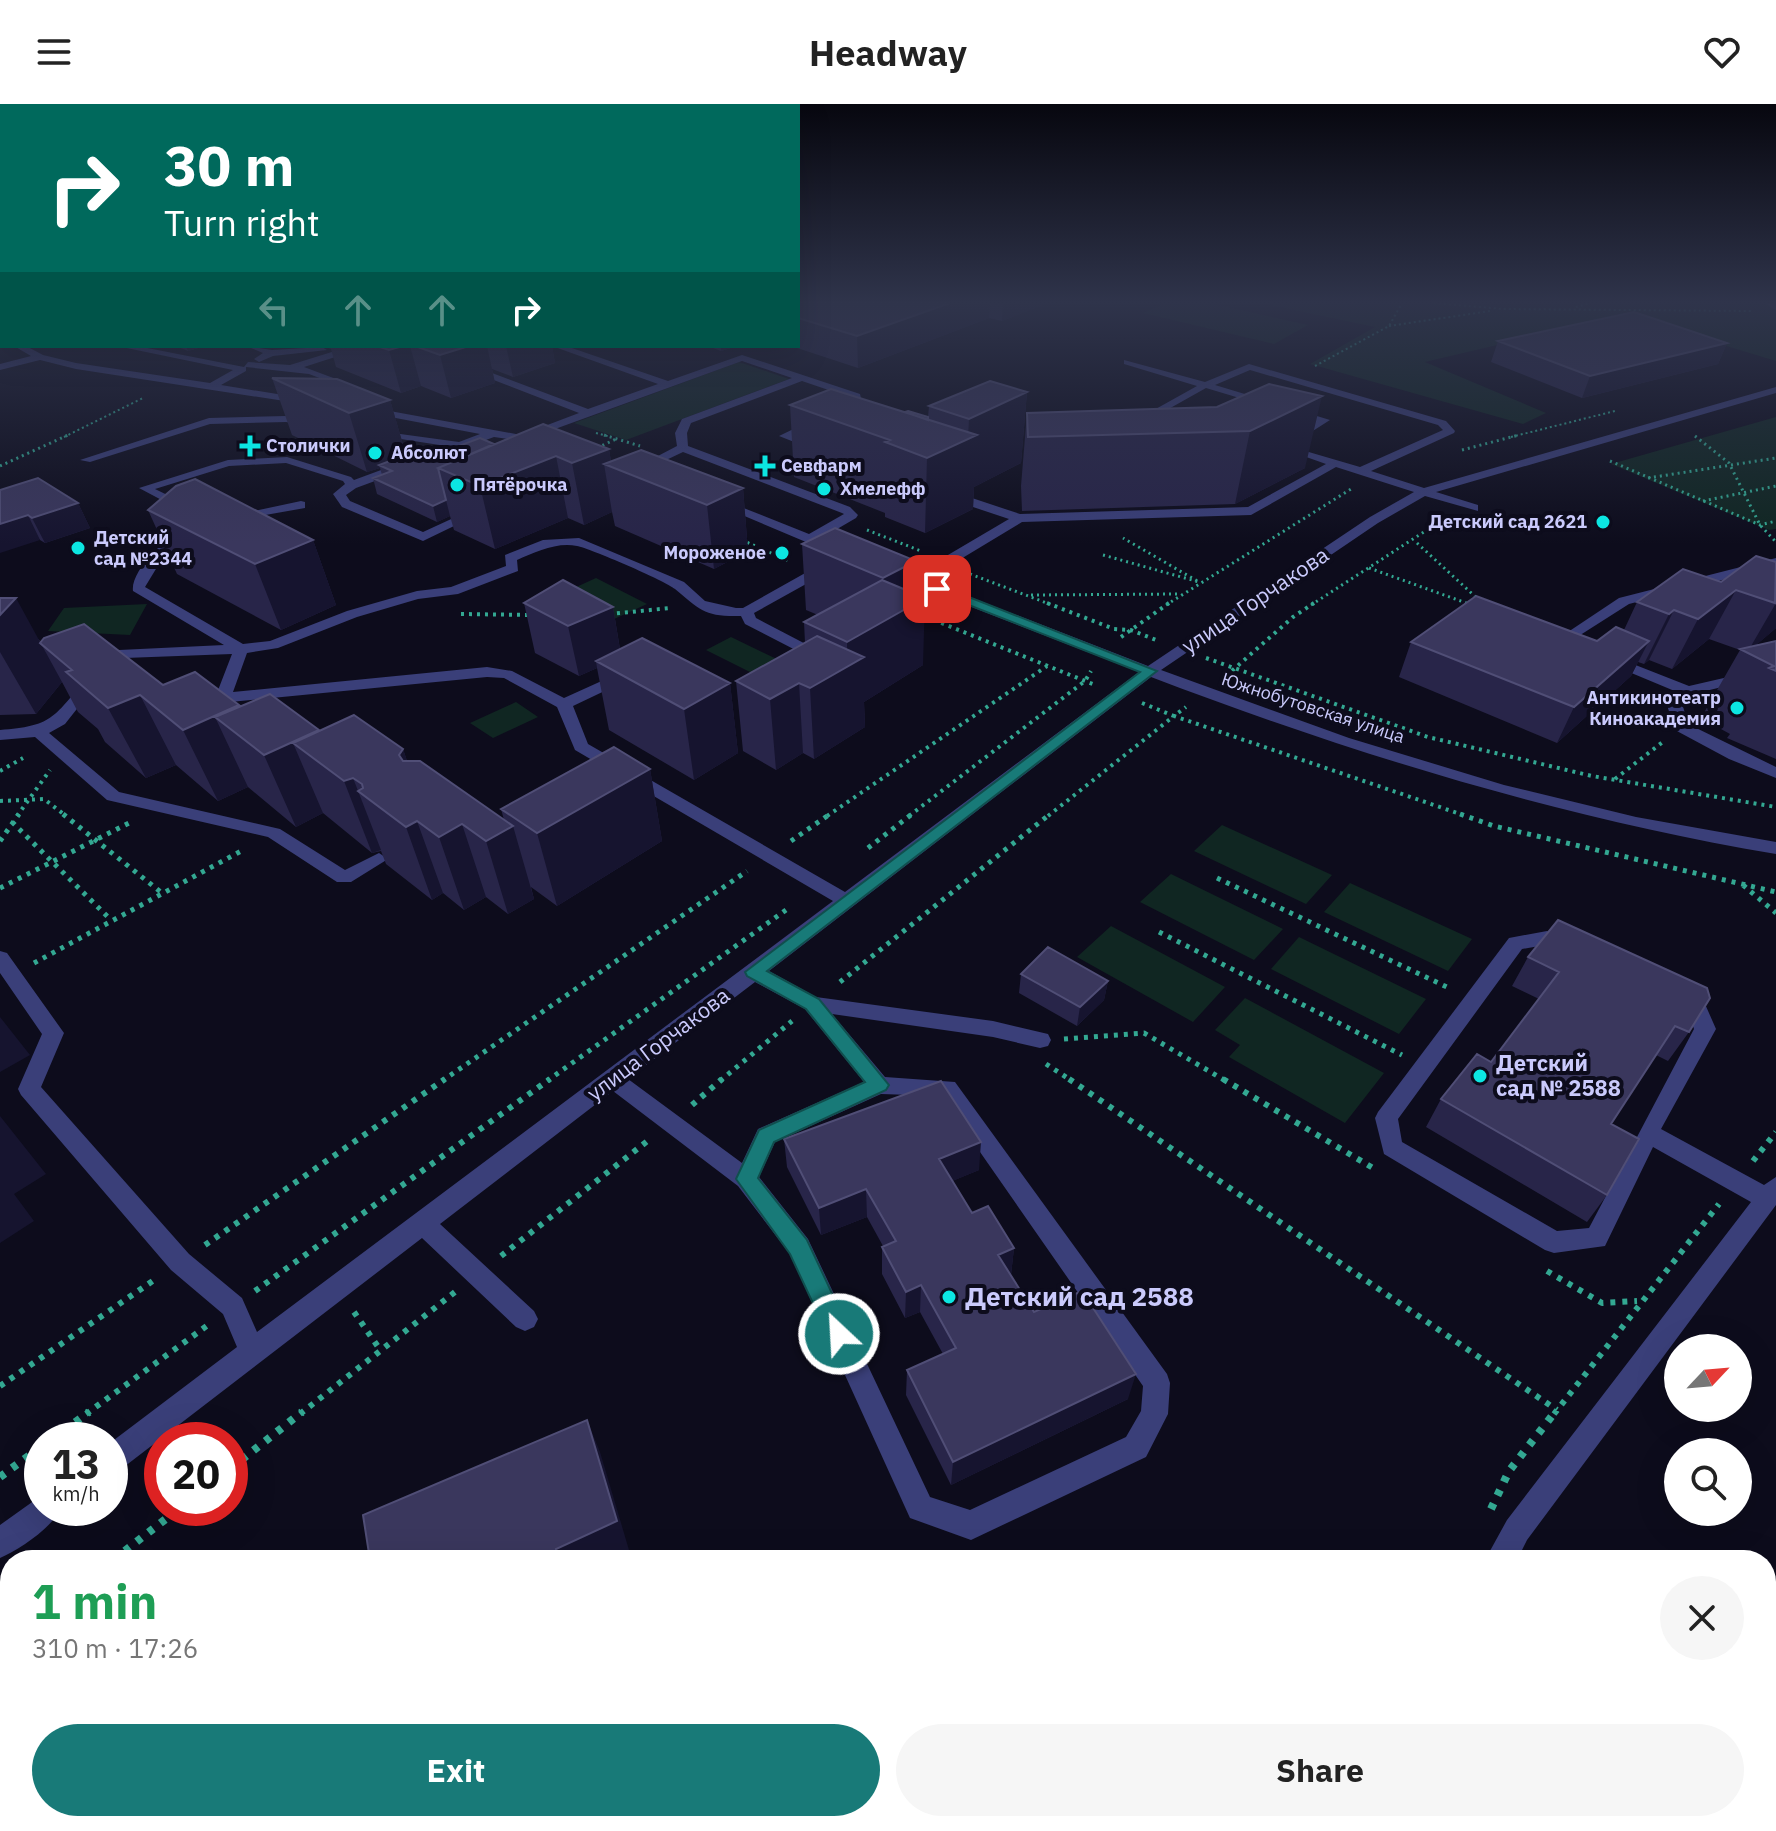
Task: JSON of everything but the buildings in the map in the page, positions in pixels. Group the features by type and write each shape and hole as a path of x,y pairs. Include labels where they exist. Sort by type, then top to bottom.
{"street":[{"path":"189,384 315,402"},
{"path":"211,387 217,384"},
{"path":"342,384 363,392"},
{"path":"512,384 588,413"},
{"path":"523,437 668,384"},
{"path":"683,448 681,433 686,421 787,384"},
{"path":"819,384 856,396 859,404 834,415"},
{"path":"1200,384 1325,420 1277,444 1474,508"},
{"path":"1124,430 1208,384"},
{"path":"1306,384 1442,423 1450,431 1361,471"},
{"name":"улица Горчакова","path":"128,1446 1150,671 1374,520 1423,492 1776,390"},
{"path":"230,399 243,392"},
{"path":"209,421 205,412 216,406"},
{"path":"358,409 523,437 585,453"},
{"path":"86,460 209,421 286,419 329,425"},
{"path":"822,420 785,436 827,451"},
{"path":"359,430 460,445"},
{"path":"491,506 423,537 346,504 339,494 352,485 496,432"},
{"path":"650,476 630,469 683,448 846,510 852,515 810,539"},
{"path":"205,523 145,488 228,463 287,460 347,479 352,485"},
{"path":"933,489 1019,518 1251,511 1335,463"},
{"path":"85,655 273,645 352,614 417,595 453,591 513,568 510,558 560,541 579,542 679,585 688,600 700,606 728,613 746,612 849,554 708,499"},
{"path":"241,649 138,588 142,576 173,539 205,523 301,505"},
{"path":"916,580 1019,518"},
{"path":"1688,691 1563,640 1624,601 1776,562"},
{"name":"Южнобутовская улица","path":"876,565 1314,731 1499,789 1676,832 1776,848"},
{"path":"746,612 750,621 816,655 816,664 804,671"},
{"path":"234,725 220,721 223,698 241,649"},
{"path":"0,735 39,732 59,721 113,654"},
{"path":"1776,670 1688,691 1674,702 1681,727 1776,773"},
{"path":"223,698 487,672 507,674 564,704 581,747 633,786 847,901"},
{"path":"564,704 611,682 633,679 647,683"},
{"path":"39,732 113,796 274,833 344,878 379,859"},
{"path":"1588,957 1547,938 1516,943 1386,1118 1392,1147 1554,1242 1596,1238 1648,1133 1705,1029 1698,1009 1657,990"},
{"path":"6,966 53,1033 29,1089 180,1262 233,1306 252,1352"},
{"path":"754,972 812,1004 993,1029 1040,1040"},
{"path":"812,1004 879,1085"},
{"path":"612,1079 746,1179 799,1247 920,1508 971,1525 1136,1447 1154,1414 1157,1383 947,1088 879,1085 766,1136 746,1179"},
{"path":"1506,1550 1517,1530 1773,1192 1737,1182 1648,1133"},
{"path":"423,1223 525,1319"},
{"path":"0,1543 24,1525"}],"path":[{"path":"0,466 19,460 146,397 131,395"},
{"path":"1695,436 1729,463 1760,525 1776,542"},
{"path":"585,453 616,439"},
{"path":"1648,478 1775,458"},
{"path":"1610,461 1760,525 1776,521"},
{"path":"1701,501 1776,486"},
{"path":"1085,516 1199,582 1103,555"},
{"path":"732,536 816,572"},
{"path":"1369,568 1480,605 1417,543"},
{"path":"1026,595 1182,594"},
{"path":"595,615 700,606"},
{"path":"455,614 500,612 539,615"},
{"path":"917,613 1174,716"},
{"path":"0,1386 1048,666"},
{"path":"1614,780 1681,727"},
{"path":"0,841 62,752"},
{"path":"0,801 44,799 162,893"},
{"path":"0,888 162,807"},
{"path":"12,822 112,920"},
{"path":"6,966 112,920 274,833"},
{"path":"1217,878 1473,1000"},
{"path":"1742,884 1776,913"},
{"path":"1159,932 1424,1067"},
{"path":"1386,1176 1144,1033 1040,1040 1035,1057 1557,1410"},
{"path":"1484,1522 1509,1471 1776,1132"},
{"path":"1534,1264 1602,1303 1637,1301"},
{"path":"0,1477 24,1459"},
{"path":"126,1550 157,1526"}],"green space":[{"path":"681,384 777,384 626,440 574,423"},
{"path":"1380,384 1476,384 1546,413 1523,424"},
{"path":"1776,417 1776,529 1769,530 1611,464"},
{"path":"596,578 647,604 612,620 561,594"},
{"path":"147,604 130,635 48,631 64,608"},
{"path":"731,637 785,663 760,677 706,650"},
{"path":"516,702 538,717 493,738 470,723"},
{"path":"1222,825 1332,875 1306,904 1194,851"},
{"path":"1171,874 1283,929 1254,960 1140,902"},
{"path":"1350,883 1472,939 1448,971 1324,912"},
{"path":"1111,926 1225,987 1193,1022 1077,957"},
{"path":"1299,937 1426,999 1399,1034 1271,969"},
{"path":"1245,998 1384,1073 1345,1123 1229,1057 1240,1045 1215,1030"}],"place":[{"name":"Столички","path":"250,446"},
{"name":"Абсолют","path":"375,453"},
{"name":"Севфарм","path":"765,466"},
{"name":"Пятёрочка","path":"457,485"},
{"name":"Хмелефф","path":"824,489"},
{"name":"Детский сад 2621","path":"1603,522"},
{"name":"Детский сад №2344","path":"78,548"},
{"name":"Мороженое","path":"782,553"},
{"name":"Антикинотеатр Киноакадемия","path":"1737,708"},
{"name":"Детский сад № 2588","path":"1480,1076"},
{"name":"Детский сад 2588","path":"949,1297"}],"route":[{"path":"839,1334 799,1247 746,1179 766,1136 879,1085 812,1004 754,972 1150,671 937,589"}]}
